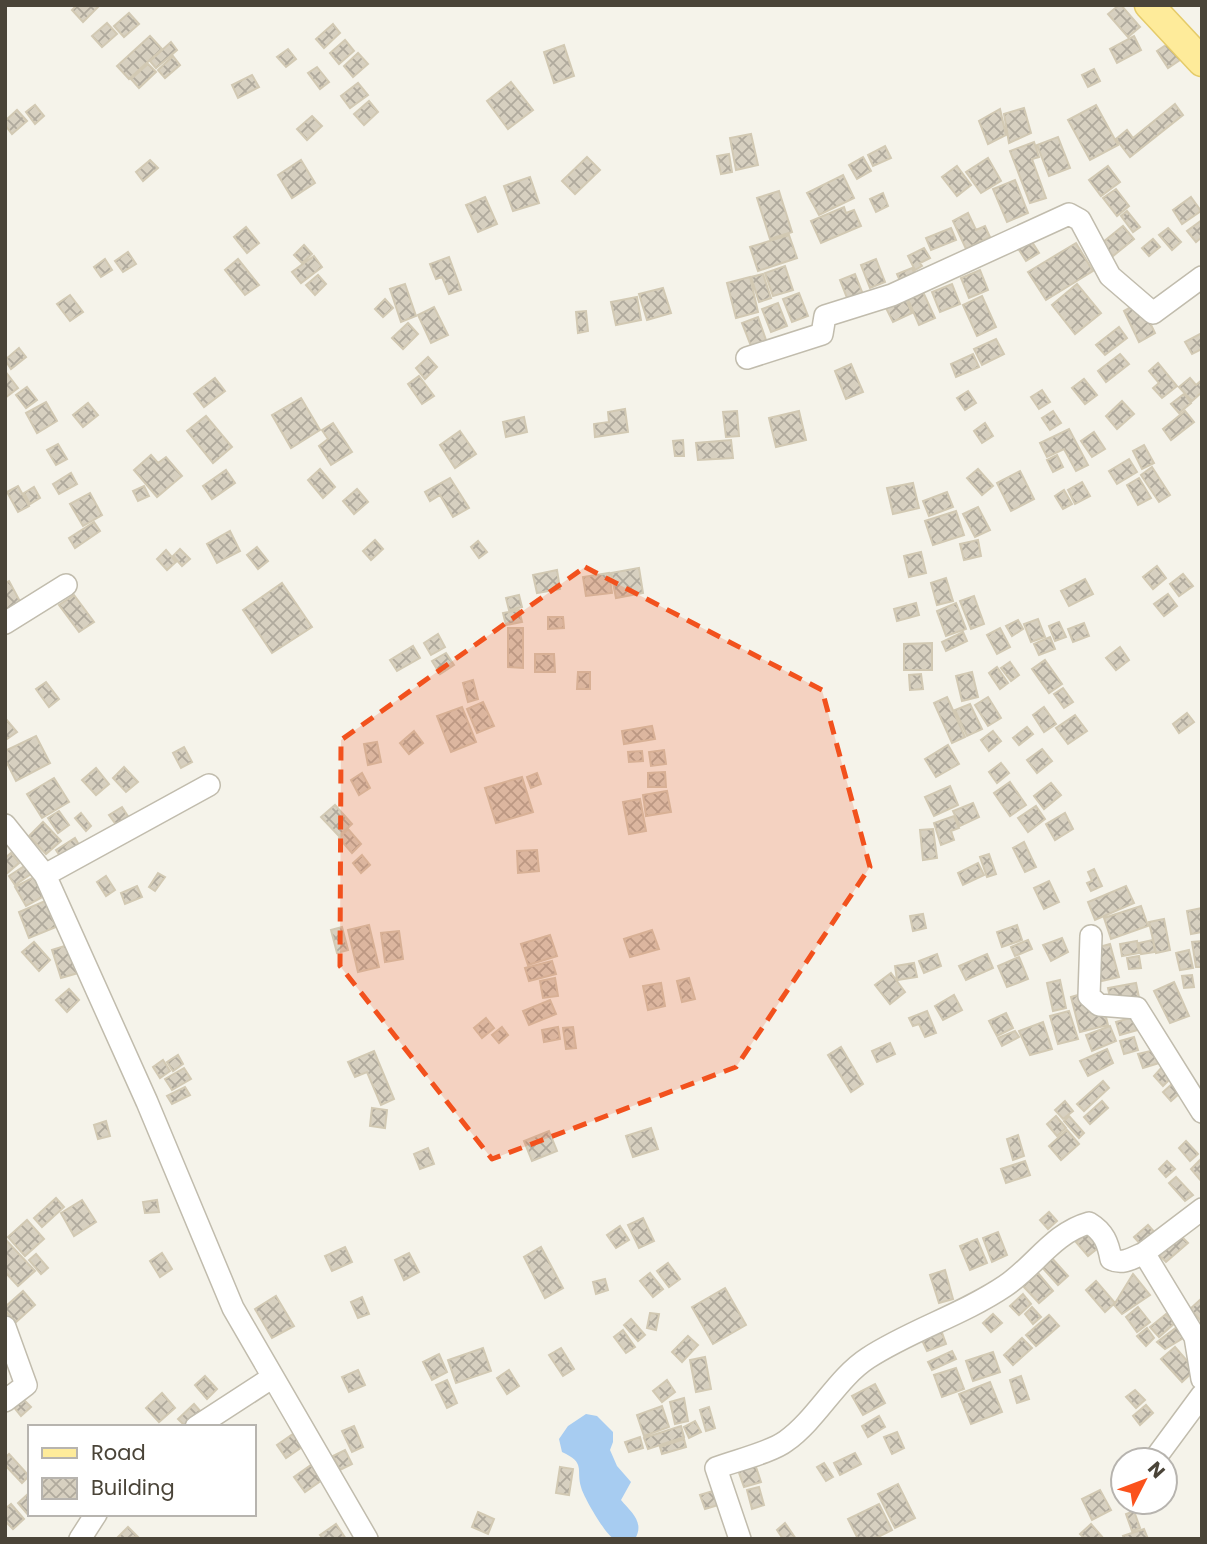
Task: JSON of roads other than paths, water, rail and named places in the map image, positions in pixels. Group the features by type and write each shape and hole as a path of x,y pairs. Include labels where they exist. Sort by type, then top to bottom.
{"main road":[{"path":"1149,5 1202,62"}],"street":[{"path":"747,358 822,334 824,316 892,295 1069,214 1080,220 1110,276 1153,313 1202,277"},
{"path":"5,623 66,585"},
{"path":"45,875 209,785"},
{"path":"5,825 45,875 147,1102 233,1308 366,1539"},
{"path":"1091,936 1089,996 1099,1005 1137,1008 1202,1112"},
{"path":"740,1539 716,1468 785,1443 830,1397 853,1368 888,1346 1006,1285 1055,1240 1074,1227 1089,1223 1098,1228 1108,1244 1111,1259 1120,1262 1144,1254 1202,1209"},
{"path":"1144,1254 1195,1337 1202,1380"},
{"path":"5,1327 26,1385 5,1401"},
{"path":"199,1425 273,1377"},
{"path":"1164,1446 1202,1395"},
{"path":"80,1539 95,1516"}],"water":[{"path":"586,1414 597,1416 613,1432 610,1450 617,1466 631,1482 621,1500 638,1522 635,1539 615,1539 609,1535 583,1492 577,1463 562,1452 559,1439 568,1426"}]}
